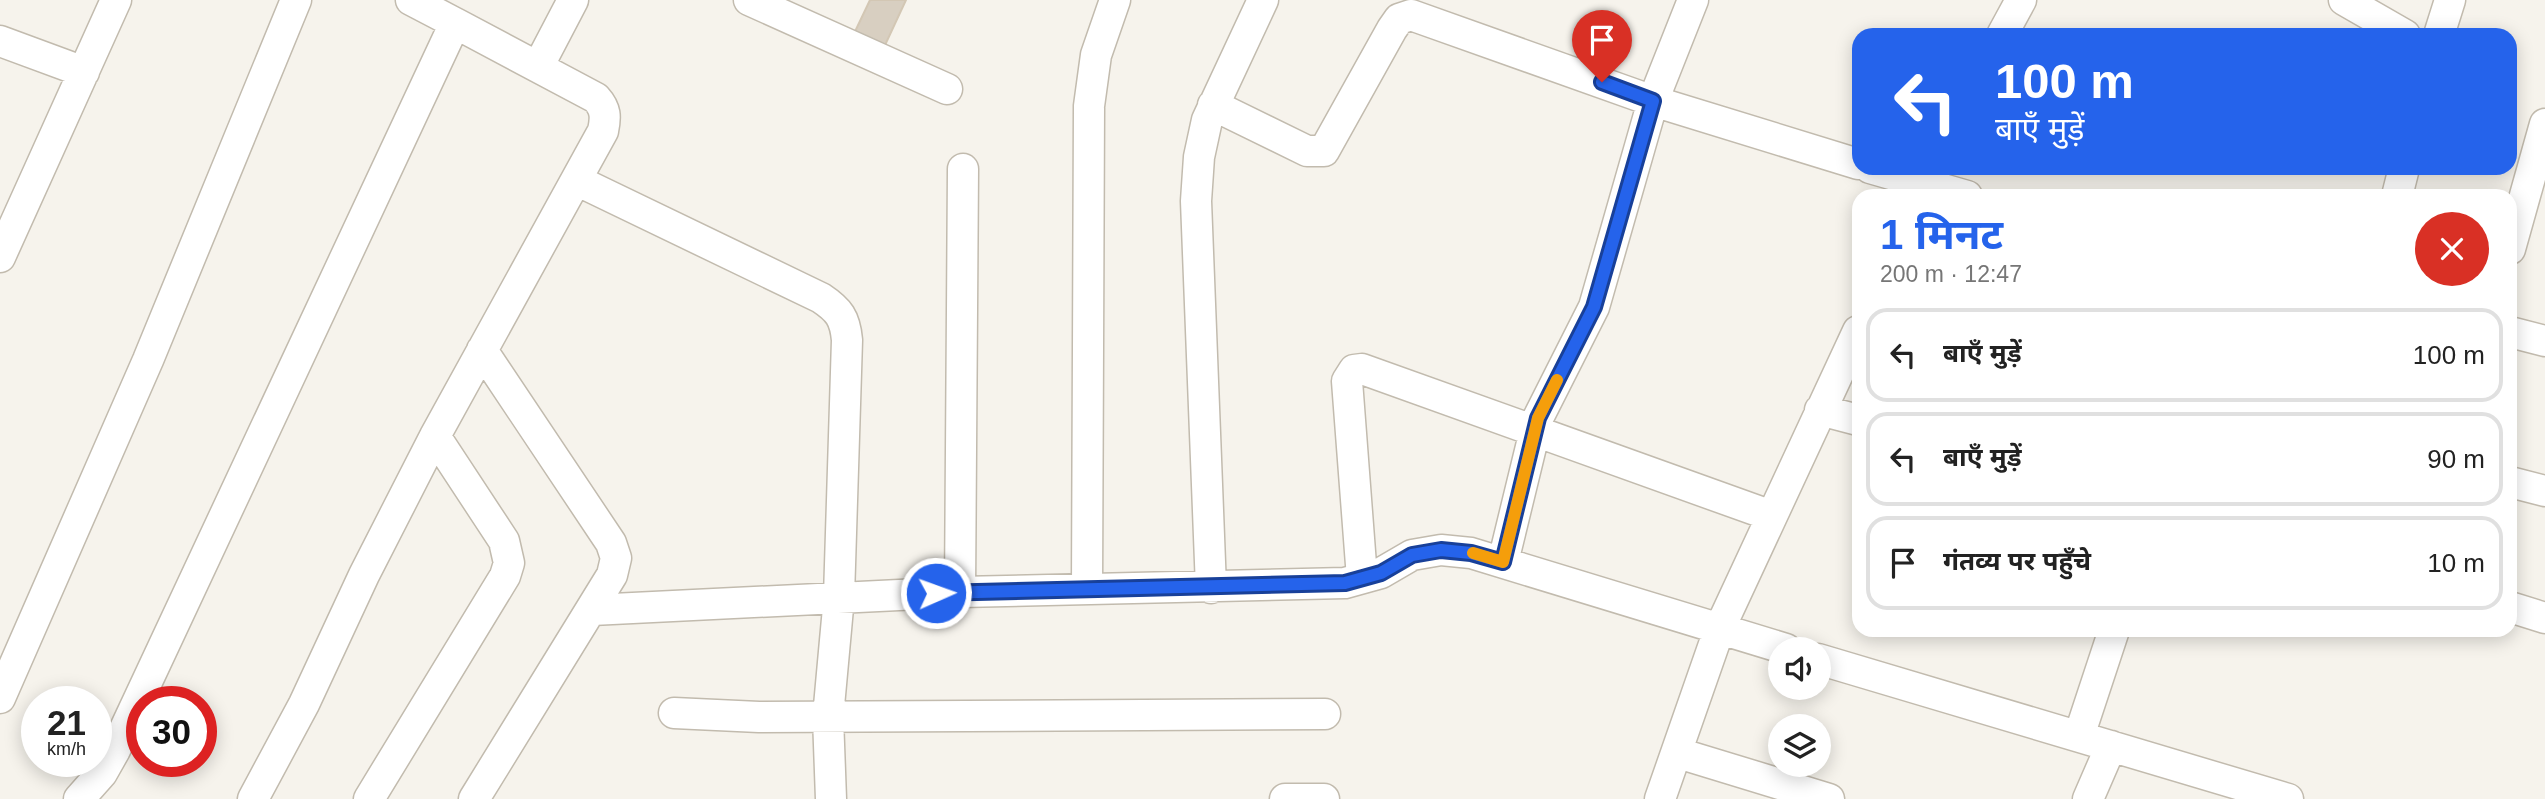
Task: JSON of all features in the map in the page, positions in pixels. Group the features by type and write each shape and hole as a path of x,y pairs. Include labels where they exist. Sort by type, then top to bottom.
{"street":[{"path":"0,257 116,0"},
{"path":"0,698 153,347 296,0"},
{"path":"253,799 304,704 363,575 435,436 603,131 606,118 603,106 596,98 411,0"},
{"path":"538,67 573,0"},
{"path":"749,0 947,89"},
{"path":"1087,589 1089,106 1096,55 1115,0"},
{"path":"1211,588 1196,201 1199,157 1213,105 1264,0"},
{"path":"1503,562 1538,418 1594,307 1653,101 1693,0"},
{"path":"2006,28 2021,0"},
{"path":"2344,0 2393,28"},
{"path":"2441,28 2450,0"},
{"path":"1213,105 1307,151 1324,151 1404,9 1411,15 1653,101 1852,162"},
{"path":"79,799 102,773 115,750 455,23"},
{"path":"0,41 84,72"},
{"path":"2517,224 2545,124"},
{"path":"960,592 963,169"},
{"path":"1897,175 1946,189"},
{"path":"576,180 821,298 836,308 845,321 847,340 839,597 828,717 831,799"},
{"path":"2517,334 2545,341"},
{"path":"1660,799 1719,630 1852,343"},
{"path":"474,799 592,610 612,575 616,558 611,543 482,350"},
{"path":"1363,578 1349,374 1362,369 1772,516"},
{"path":"1820,410 1852,418"},
{"path":"369,799 505,576 509,563 503,541 435,436"},
{"path":"2517,484 2545,491"},
{"path":"592,610 960,592 1345,583 1381,573 1412,555 1441,550 1471,553 1503,562 1768,644"},
{"path":"2517,609 2545,618"},
{"path":"2080,736 2112,637"},
{"path":"1831,663 2288,799"},
{"path":"674,713 760,718 1325,714"},
{"path":"2088,799 2111,746"},
{"path":"1678,753 1829,799"},
{"path":"1284,799 1324,799"}],"building":[{"path":"870,0 906,0 880,56 850,42"}],"slow traffic":[{"path":"1473,553 1503,562 1538,418 1557,380"}],"route":[{"path":"936,593 1345,583 1381,573 1412,555 1441,550 1471,553 1503,562 1538,418 1594,307 1653,101 1602,82"}]}
